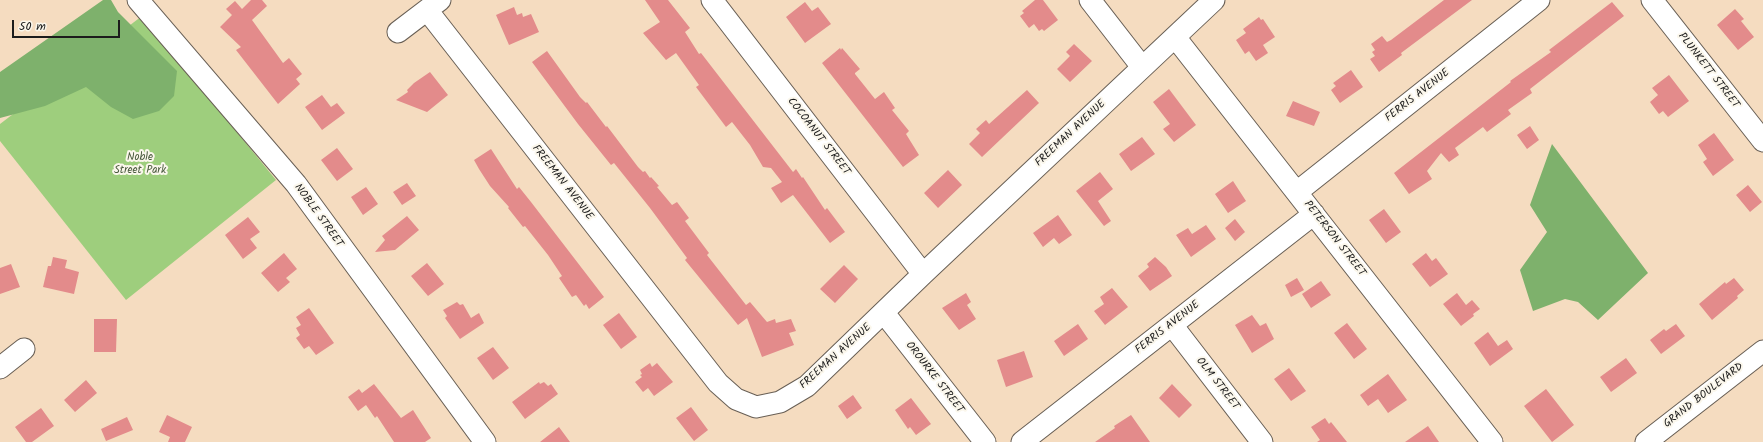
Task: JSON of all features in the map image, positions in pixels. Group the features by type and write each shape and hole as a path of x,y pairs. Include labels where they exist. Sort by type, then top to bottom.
{"street":[{"name":"NOBLE STREET","path":"138,0 296,184 485,442"},
{"name":"COCOANUT STREET","path":"712,0 923,274"},
{"path":"1090,0 1142,67"},
{"name":"FREEMAN AVENUE","path":"434,5 677,332 718,383 736,399 756,407 780,402 806,386 1214,0"},
{"name":"FERRIS AVENUE","path":"1297,192 1539,0"},
{"name":"PLUNKETT STREET","path":"1652,0 1763,141"},
{"path":"398,32 434,5"},
{"name":"PETERSON STREET","path":"1175,37 1492,442"},
{"name":"FERRIS AVENUE","path":"1022,442 1314,214"},
{"name":"OROURKE STREET","path":"884,313 981,441"},
{"name":"OLM STREET","path":"1172,326 1262,442"},
{"path":"0,368 24,349"},
{"name":"GRAND BOULEVARD","path":"1646,442 1763,350"}],"green space":[{"path":"103,0 111,0 118,12 177,71 174,96 159,111 133,119 111,107 86,87 45,106 0,118 0,72"},
{"name":"Noble Street Park","path":"142,16 276,180 126,300 0,141 0,124"},
{"path":"1552,144 1648,273 1598,320 1578,302 1565,299 1533,311 1520,270 1547,232 1530,205"}],"building":[{"path":"251,0 262,0 267,6 252,20 283,63 289,58 302,74 296,79 300,84 278,104 236,50 241,47 220,27 232,15 226,9 235,1 242,9"},
{"path":"645,0 668,0 690,28 685,32 699,54 701,53 793,172 796,169 802,178 803,177 825,210 827,208 845,232 830,243 793,195 781,203 771,188 782,182 771,168 763,167 750,145 732,122 726,127 696,87 699,85 676,53 666,60 643,33 660,22"},
{"path":"1035,0 1043,0 1058,20 1044,31 1042,29 1039,31 1034,24 1029,28 1020,16 1024,13 1022,11"},
{"path":"1444,0 1472,0 1401,53 1402,55 1379,72 1370,59 1375,56 1372,52 1375,50 1371,44 1382,36 1387,42 1391,40"},
{"path":"805,2 812,11 818,7 831,24 805,43 786,17"},
{"path":"1612,2 1624,16 1530,89 1532,93 1508,110 1511,114 1487,132 1483,127 1455,148 1459,155 1449,162 1441,153 1427,171 1432,179 1409,194 1394,173 1511,82 1510,81 1551,52 1549,50"},
{"path":"514,7 517,15 522,13 523,17 531,14 539,32 509,45 496,15"},
{"path":"1735,9 1744,19 1741,21 1754,37 1738,50 1717,25"},
{"path":"1259,17 1261,20 1263,19 1275,37 1263,45 1268,53 1256,61 1249,51 1245,54 1236,40 1246,33 1243,29"},
{"path":"1074,44 1092,61 1070,82 1057,69 1070,56 1066,52"},
{"path":"840,48 841,50 842,48 860,69 855,74 875,99 884,92 895,108 892,110 909,131 906,134 919,155 903,167 822,63"},
{"path":"547,51 580,97 586,103 587,102 606,127 607,126 638,167 643,172 645,171 650,178 651,177 672,205 677,202 689,218 685,221 709,253 707,255 746,305 750,302 767,322 775,319 776,323 791,319 796,331 789,333 794,345 762,357 747,318 738,325 685,260 687,258 650,208 614,163 611,165 578,124 532,62"},
{"path":"1351,70 1363,87 1340,103 1331,90 1336,86 1333,83"},
{"path":"430,72 448,95 427,112 396,100 408,92 407,90 414,83"},
{"path":"1669,75 1689,101 1668,117 1663,111 1659,114 1650,102 1658,95 1652,88"},
{"path":"1169,89 1196,125 1174,142 1163,129 1170,124 1153,102"},
{"path":"1027,90 1039,103 982,157 969,144 980,133 976,129 986,120 989,124"},
{"path":"322,95 331,107 337,103 345,113 322,130 305,107"},
{"path":"1293,101 1320,112 1314,126 1286,116"},
{"path":"1530,126 1539,140 1527,149 1517,135"},
{"path":"1714,133 1734,160 1713,176 1703,162 1707,159 1698,145"},
{"path":"1142,137 1155,154 1131,171 1119,154"},
{"path":"337,148 353,169 337,181 321,160"},
{"path":"491,149 517,189 519,187 604,297 589,309 586,304 584,306 576,295 572,297 559,278 562,276 548,255 490,186 479,169 474,160"},
{"path":"948,170 962,185 938,208 924,193"},
{"path":"1100,172 1113,189 1098,201 1111,221 1104,226 1076,191"},
{"path":"1233,181 1246,201 1228,213 1215,194"},
{"path":"407,183 416,196 402,205 393,192"},
{"path":"1748,185 1762,202 1750,212 1736,195"},
{"path":"366,187 378,204 363,215 351,197"},
{"path":"1384,209 1401,232 1386,243 1369,220"},
{"path":"1058,215 1072,235 1059,244 1054,238 1043,247 1033,233"},
{"path":"407,216 419,230 395,250 375,252 385,240 382,236"},
{"path":"248,217 260,232 250,239 257,248 243,259 225,235"},
{"path":"1235,219 1245,232 1235,241 1225,228"},
{"path":"1206,225 1216,239 1191,257 1176,235 1188,228 1192,234"},
{"path":"284,253 297,269 286,278 290,282 278,292 261,273"},
{"path":"1426,253 1432,261 1436,258 1448,274 1430,287 1412,264"},
{"path":"53,257 67,260 65,268 79,272 74,294 43,287 48,266 51,266"},
{"path":"1155,257 1166,267 1172,276 1150,291 1138,276 1149,267 1147,264"},
{"path":"427,263 444,284 428,296 411,276"},
{"path":"11,264 20,287 0,294 0,268"},
{"path":"844,265 858,279 835,303 820,289"},
{"path":"1297,278 1304,290 1291,297 1285,285"},
{"path":"1734,278 1744,290 1737,296 1738,298 1712,320 1699,304 1725,282 1726,284"},
{"path":"1321,281 1331,295 1311,308 1302,294"},
{"path":"1112,288 1128,307 1105,325 1094,311 1104,304 1100,297"},
{"path":"966,293 971,302 967,305 976,319 959,330 942,308"},
{"path":"1457,293 1466,305 1472,300 1480,309 1473,314 1474,316 1461,326 1443,304"},
{"path":"457,302 460,305 463,304 471,318 479,313 484,323 460,339 445,318 447,316 443,310"},
{"path":"309,308 334,343 316,355 309,346 304,349 296,338 300,335 296,328 301,325 296,317"},
{"path":"619,313 637,337 621,349 603,325"},
{"path":"1252,315 1260,326 1266,323 1274,339 1252,353 1235,325"},
{"path":"94,319 117,319 116,352 94,352"},
{"path":"1347,323 1367,349 1354,359 1334,333"},
{"path":"1078,324 1088,339 1064,356 1054,341"},
{"path":"1676,324 1685,336 1661,354 1650,340 1664,329 1666,331"},
{"path":"1488,332 1498,346 1507,340 1513,349 1490,366 1474,343"},
{"path":"493,347 509,368 493,380 477,358"},
{"path":"1024,351 1033,377 1006,387 997,360"},
{"path":"1626,358 1637,373 1611,392 1600,377"},
{"path":"650,363 652,367 657,363 673,382 654,396 648,388 643,392 635,382 642,377 640,375 642,374 640,370"},
{"path":"1289,368 1306,391 1291,401 1274,379"},
{"path":"1388,374 1407,400 1388,413 1378,399 1368,406 1360,395"},
{"path":"86,380 97,393 75,412 64,400"},
{"path":"539,382 540,384 544,382 548,386 551,384 558,394 525,419 512,402"},
{"path":"374,384 401,418 413,410 431,438 425,442 394,442 377,416 375,418 366,405 358,411 348,397 359,389 362,393"},
{"path":"1172,384 1192,405 1179,418 1159,398"},
{"path":"1546,389 1574,425 1552,442 1524,406"},
{"path":"853,395 862,408 847,419 838,406"},
{"path":"911,398 931,424 916,435 910,427 908,429 895,410"},
{"path":"691,407 708,430 694,441 676,418"},
{"path":"41,408 54,426 32,442 26,442 15,427"},
{"path":"167,415 192,427 185,442 168,442 170,437 159,432"},
{"path":"1131,415 1150,442 1095,442 1115,428 1114,426"},
{"path":"127,417 133,430 106,441 101,429"},
{"path":"1325,418 1329,424 1331,422 1347,442 1317,442 1320,440 1311,427"},
{"path":"1428,426 1439,442 1405,442"},
{"path":"559,427 570,442 540,442"}]}
